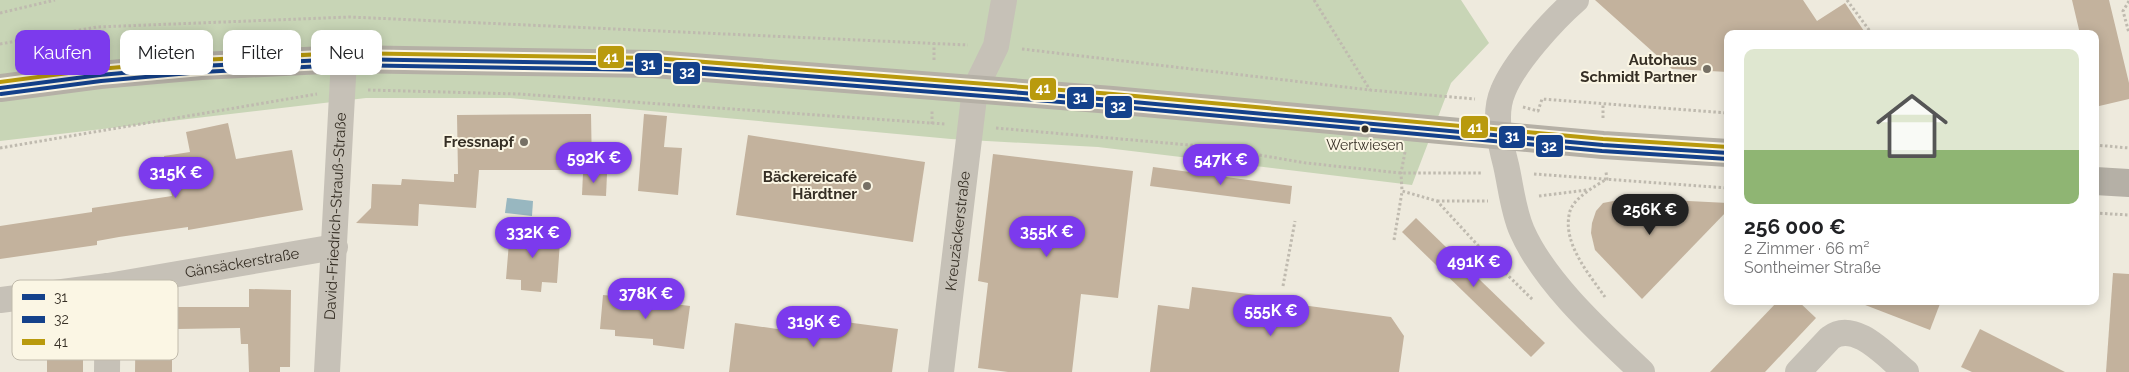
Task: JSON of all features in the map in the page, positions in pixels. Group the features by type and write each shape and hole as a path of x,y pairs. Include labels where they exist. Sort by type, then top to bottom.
{"main road":[{"path":"382,60 654,64 975,89 1499,136 1724,153"},
{"path":"0,88 100,75 192,67 311,61"},
{"path":"2099,181 2129,183"}],"street":[{"path":"975,89 996,46 1004,0"},
{"path":"1576,0 1565,10 1512,73 1502,91 1499,136 1522,232 1571,302 1642,372"},
{"name":"David-Friedrich-Strauß-Straße","path":"327,372 343,75"},
{"name":"Kreuzäckerstraße","path":"941,372 975,89"},
{"name":"Gänsäckerstraße","path":"143,280 335,247"},
{"path":"1798,372 1830,338 1835,334 1848,332 1866,339 1906,372"}],"path":[{"path":"39,5 41,0"},
{"path":"0,13 55,0"},
{"path":"1314,0 1370,90 1500,101 1538,111 1542,99 1724,113"},
{"path":"1847,0 1869,30"},
{"path":"2129,1 2123,10 2129,33"},
{"path":"0,148 343,90 519,94 971,126 1212,147 1306,164 1401,173 1507,172 1724,188"},
{"path":"2099,145 2129,148"},
{"path":"1394,240 1402,191 1401,173"},
{"path":"1607,179 1588,190 1570,210 1568,232 1582,263 1607,300"},
{"path":"1402,191 1437,201 1485,253 1536,303"},
{"path":"2099,213 2129,215"},
{"path":"1283,286 1295,221"}],"green space":[{"path":"0,0 1461,0 1489,43 1451,83 1412,185 1098,147 951,139 510,98 366,98 0,141"}],"water":[{"path":"507,198 533,201 532,216 505,213"}],"building":[{"path":"1595,0 1803,0 1817,21 1845,3 1863,30 1724,30 1724,72 1672,69"},
{"path":"2072,0 2109,0 2129,83 2129,99 2099,106 2099,30 2079,30"},
{"name":"Fressnapf","path":"591,114 592,170 479,170 476,208 419,204 418,226 356,223 371,208 372,184 401,185 402,179 454,182 454,174 458,174 457,115"},
{"path":"644,114 667,116 664,147 682,148 678,195 638,191"},
{"path":"228,123 236,159 292,150 303,210 188,230 188,227 119,237 97,241 97,245 0,259 0,226 92,212 92,208 172,196 164,156 190,152 186,132"},
{"path":"748,135 925,162 913,242 736,215"},
{"path":"993,154 1133,171 1118,298 1081,294 1072,372 1008,372 978,368 988,283 978,281"},
{"path":"1153,167 1292,186 1290,204 1150,186"},
{"path":"583,173 607,174 606,196 582,195"},
{"path":"1629,198 1724,203 1724,214 1642,299 1595,250 1591,233 1592,223 1596,211 1603,203"},
{"path":"1416,218 1545,343 1531,357 1402,232"},
{"path":"510,230 549,233 549,241 560,242 557,283 542,282 541,292 521,290 521,280 506,279"},
{"path":"2113,273 2129,274 2129,372 2106,372"},
{"path":"1192,287 1272,297 1272,301 1391,317 1404,336 1399,372 1150,372 1158,305 1189,309"},
{"path":"249,289 291,290 290,367 280,367 280,372 249,372 248,344 241,344 240,328 178,329 178,307 249,307"},
{"path":"603,295 651,299 651,301 690,306 684,349 653,345 653,339 615,336 615,330 600,329"},
{"path":"1774,305 1802,305 1816,318 1765,372 1710,372"},
{"path":"1865,305 1939,305 1930,330"},
{"path":"793,315 898,329 892,372 729,372 735,323 791,331"},
{"path":"1980,329 2065,372 1972,372 1961,367"},
{"path":"47,360 83,360 83,372 47,372"},
{"path":"135,360 172,360 172,372 135,372"}],"transit line":[{"name":"41","path":"0,82 99,69 200,60 344,53 654,58 1113,94 1603,139 1724,147"},
{"name":"31","path":"0,88 100,75 201,66 344,59 654,64 1112,100 1603,145 1724,153"},
{"name":"32","path":"1,94 101,81 201,72 344,65 654,70 1111,106 1602,151 1724,159"}],"place":[{"name":"Autohaus Schmidt Partner","path":"1707,69"},
{"name":"Wertwiesen","path":"1365,129"},
{"name":"Fressnapf","path":"524,142"},
{"name":"Bäckereicafé Härdtner","path":"867,186"}]}
